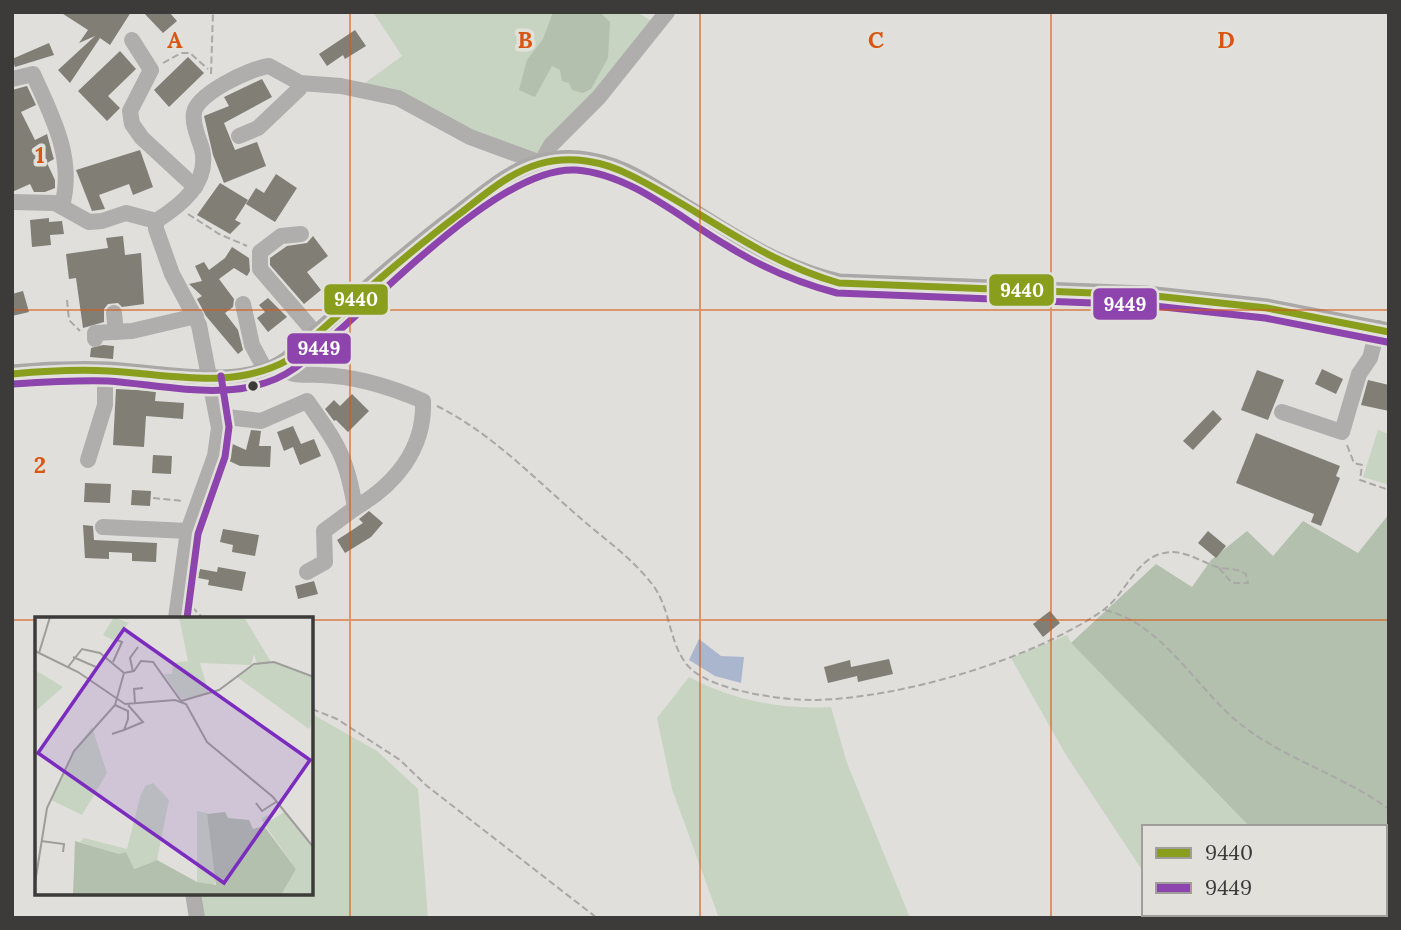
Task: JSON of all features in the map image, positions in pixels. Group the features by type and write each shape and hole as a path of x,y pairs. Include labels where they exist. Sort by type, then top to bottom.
{"main road":[{"path":"12,373 105,371 211,378 247,377 274,370 316,334 337,302 401,259 491,191 526,168 541,163 589,161 621,170 744,246 799,272 839,283 1146,295 1267,308 1383,330"}],"street":[{"path":"12,202 48,202 62,206 89,222 102,222 126,213 156,221 179,207 195,187 203,154 194,110 217,88 269,66 300,83 341,86 398,97 470,137 541,163 551,145 599,97 667,12"},
{"path":"132,40 151,70 132,104 132,124 142,138 195,187"},
{"path":"12,79 33,74 60,133 65,156 62,206"},
{"path":"239,136 258,128 299,89 300,83"},
{"path":"156,221 156,229 172,274 196,316 218,416 215,456 188,531 176,617"},
{"path":"301,234 281,236 260,252 260,268 316,334"},
{"path":"243,304 252,345 274,370 291,374 333,376 402,391 423,401 422,433 414,449 388,485 324,531 325,562 323,566 307,572"},
{"path":"114,313 116,332"},
{"path":"95,336 196,316"},
{"path":"1282,412 1342,432 1359,374 1383,330"},
{"path":"88,460 105,405 105,371"},
{"path":"218,416 261,421 307,401 334,440 348,468 355,508"},
{"path":"103,527 188,531"},
{"path":"193,895 197,918"}],"path":[{"path":"209,70 214,54 213,12"},
{"path":"151,70 181,53 190,53 209,70 217,88"},
{"path":"179,207 219,234 260,252"},
{"path":"67,300 69,320 82,333 95,336"},
{"path":"423,401 448,411 474,428 642,571 664,603 677,646 685,661 702,677 718,684 810,700 915,687 1060,637 1104,610 1120,596 1143,564 1156,556 1192,554 1219,568 1231,583 1248,583 1246,573 1235,567 1219,568"},
{"path":"1342,432 1354,463 1362,465 1360,480 1389,490"},
{"path":"153,498 198,504"},
{"path":"1104,610 1125,615 1148,633 1239,722 1278,748 1364,791 1389,808"},
{"path":"313,709 337,719 400,760 427,786 597,918"}],"green space":[{"path":"373,12 637,12 656,24 554,144 533,155 358,88 402,56"},
{"path":"553,12 600,12 610,22 608,58 591,89 583,93 572,90 569,83 562,81 560,70 552,66 535,97 519,90 527,60 543,39"},
{"path":"1378,430 1389,434 1389,485 1363,477"},
{"path":"1389,514 1389,918 1337,916 1387,916 1387,825 1248,825 1071,643 1156,564 1192,587 1211,560 1247,531 1273,556 1303,521 1358,553"},
{"path":"1067,635 1071,643 1248,825 1142,825 1142,870 1066,755 1011,658"},
{"path":"689,677 723,692 758,702 794,707 831,707 847,763 910,918 719,918 672,789 657,718"},
{"path":"313,715 377,751 418,789 428,918 197,918 193,895 313,895"},
{"path":"1175,916 1339,918 1176,918"}],"water":[{"path":"699,639 721,656 744,657 741,683 715,676 689,660"}],"building":[{"path":"60,12 131,12 110,45 100,38 70,83 58,70 95,36 79,43 88,30"},
{"path":"143,12 169,12 177,21 163,33"},
{"path":"355,30 366,46 345,59 343,55 327,66 319,54"},
{"path":"49,43 54,55 15,67 12,59"},
{"path":"120,51 136,69 108,96 120,108 107,121 78,91"},
{"path":"188,57 204,73 169,107 154,90"},
{"path":"262,79 272,97 224,123 235,150 257,142 266,166 224,183 213,155 204,116 229,106 224,97"},
{"path":"27,86 36,105 21,112 35,140 47,134 54,159 47,163 55,180 55,188 45,192 34,192 30,184 12,192 12,90"},
{"path":"140,150 153,187 133,195 129,184 99,195 105,209 92,211 76,170"},
{"path":"276,174 297,188 275,222 246,204 256,188 264,193"},
{"path":"220,183 248,200 235,220 241,223 230,234 197,215"},
{"path":"49,218 49,222 62,221 64,234 50,235 51,245 32,247 30,220"},
{"path":"123,236 125,255 141,253 144,304 122,307 118,303 108,304 104,309 104,322 83,328 76,278 69,279 66,254 108,248 106,238"},
{"path":"313,236 328,256 307,272 321,290 304,304 270,265 270,258 287,246 307,243"},
{"path":"232,247 249,258 250,271 247,276 234,268 219,279 234,299 233,307 225,313 238,330 243,350 238,354 206,316 197,299 202,296 189,284 202,281 195,266 204,262 209,270 225,258"},
{"path":"23,291 29,312 12,316 12,294"},
{"path":"268,298 287,317 268,332 257,318 265,312 259,305"},
{"path":"114,346 113,359 90,357 91,348"},
{"path":"1322,369 1343,379 1336,394 1315,384"},
{"path":"1257,370 1284,380 1268,420 1241,410"},
{"path":"1368,380 1389,385 1389,411 1361,405"},
{"path":"116,389 156,391 155,401 184,403 183,419 146,416 144,447 113,445"},
{"path":"352,394 369,411 348,432 334,421 325,409 334,400 340,406"},
{"path":"1213,410 1222,419 1193,450 1183,441"},
{"path":"293,426 301,444 314,439 321,456 300,465 293,447 284,451 277,432"},
{"path":"251,430 261,431 259,446 271,446 270,467 240,466 225,459 228,442 246,450"},
{"path":"1256,433 1340,466 1336,476 1340,478 1321,526 1311,522 1314,514 1236,483"},
{"path":"153,455 172,456 171,474 152,473"},
{"path":"85,483 111,484 110,503 84,502"},
{"path":"132,490 151,491 150,506 131,505"},
{"path":"369,511 383,523 371,537 345,553 337,540 363,523 359,519"},
{"path":"83,525 93,526 94,540 157,543 156,562 132,561 132,553 109,552 109,559 85,558"},
{"path":"223,529 259,535 255,556 232,552 233,545 220,542"},
{"path":"1208,531 1226,546 1216,558 1198,543"},
{"path":"218,567 246,572 242,591 208,585 209,580 198,578 200,569 217,572"},
{"path":"314,581 318,594 298,599 295,586"},
{"path":"1050,611 1060,623 1043,637 1033,624"},
{"path":"889,659 893,674 858,682 857,676 828,683 824,667 850,660 851,667"}],"transit line":[{"name":"9440","path":"12,374 85,370 223,378 267,369 288,360 393,267 496,186 528,168 563,160 598,163 621,171 757,249 839,283 1146,295 1267,308 1389,332"},
{"name":"9449","path":"13,384 108,381 179,389 228,390 252,387 274,380 295,368 323,346 468,218 507,192 543,175 576,170 596,173 636,188 766,267 837,293 1145,305 1265,318 1387,342"},
{"name":"9449","path":"187,617 198,534 225,457 229,427 221,376"}]}
